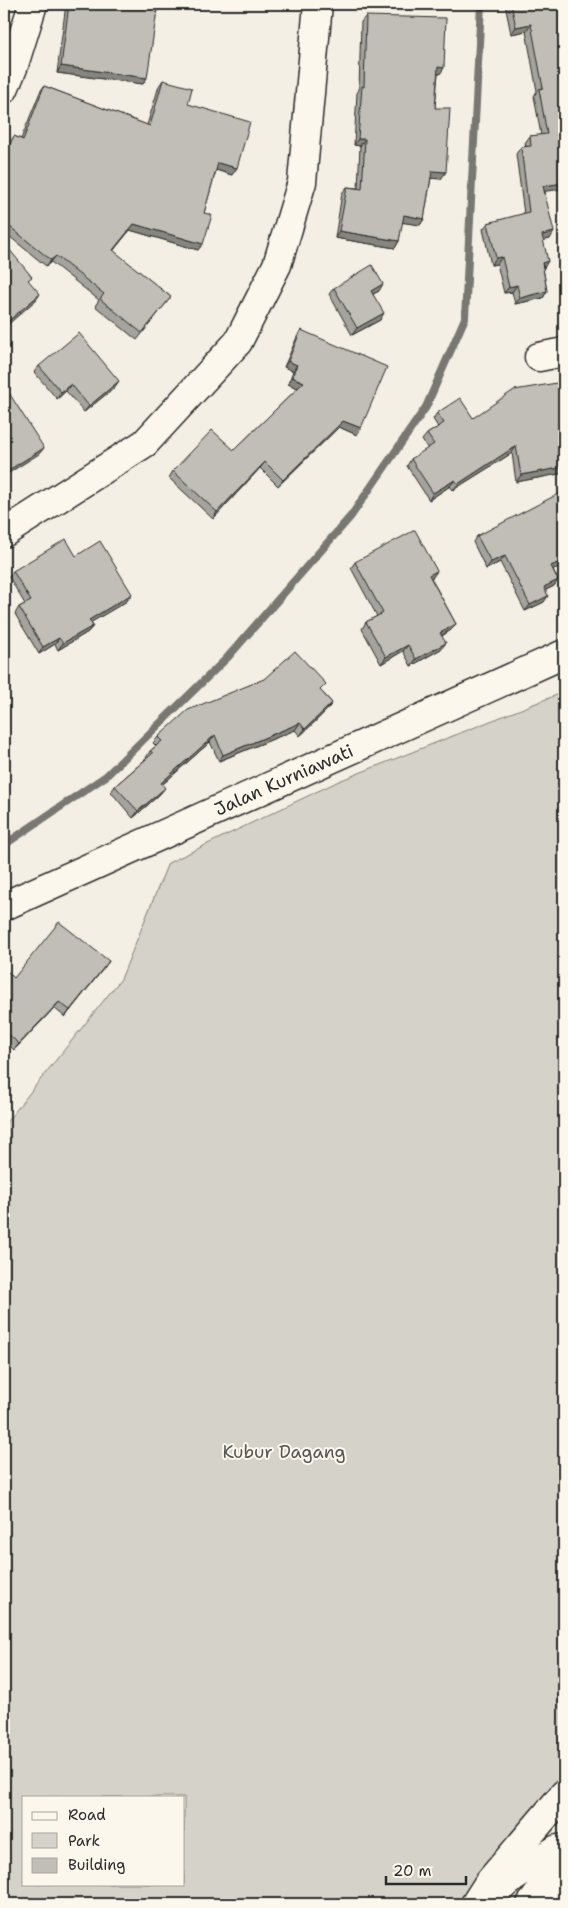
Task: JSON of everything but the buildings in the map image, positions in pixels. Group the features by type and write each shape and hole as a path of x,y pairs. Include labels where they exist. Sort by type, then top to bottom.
{"street":[{"path":"4,89 13,68 32,4"},
{"path":"4,533 145,443 238,342 276,265 302,182 318,4"},
{"name":"Jalan Kurniawati","path":"4,906 564,654"},
{"path":"475,1904 489,1882 564,1794"},
{"path":"531,1904 561,1856 558,1824 564,1810"},
{"path":"482,1904 513,1878 561,1856"},
{"path":"538,1904 564,1900"}],"green space":[{"name":"Kubur Dagang","path":"564,692 564,1778 456,1904 12,1904 4,1891 4,1125 121,979 168,863 339,781"}],"waterway":[{"path":"4,845 106,776 227,658 351,516 426,407 465,318 481,4"}]}
